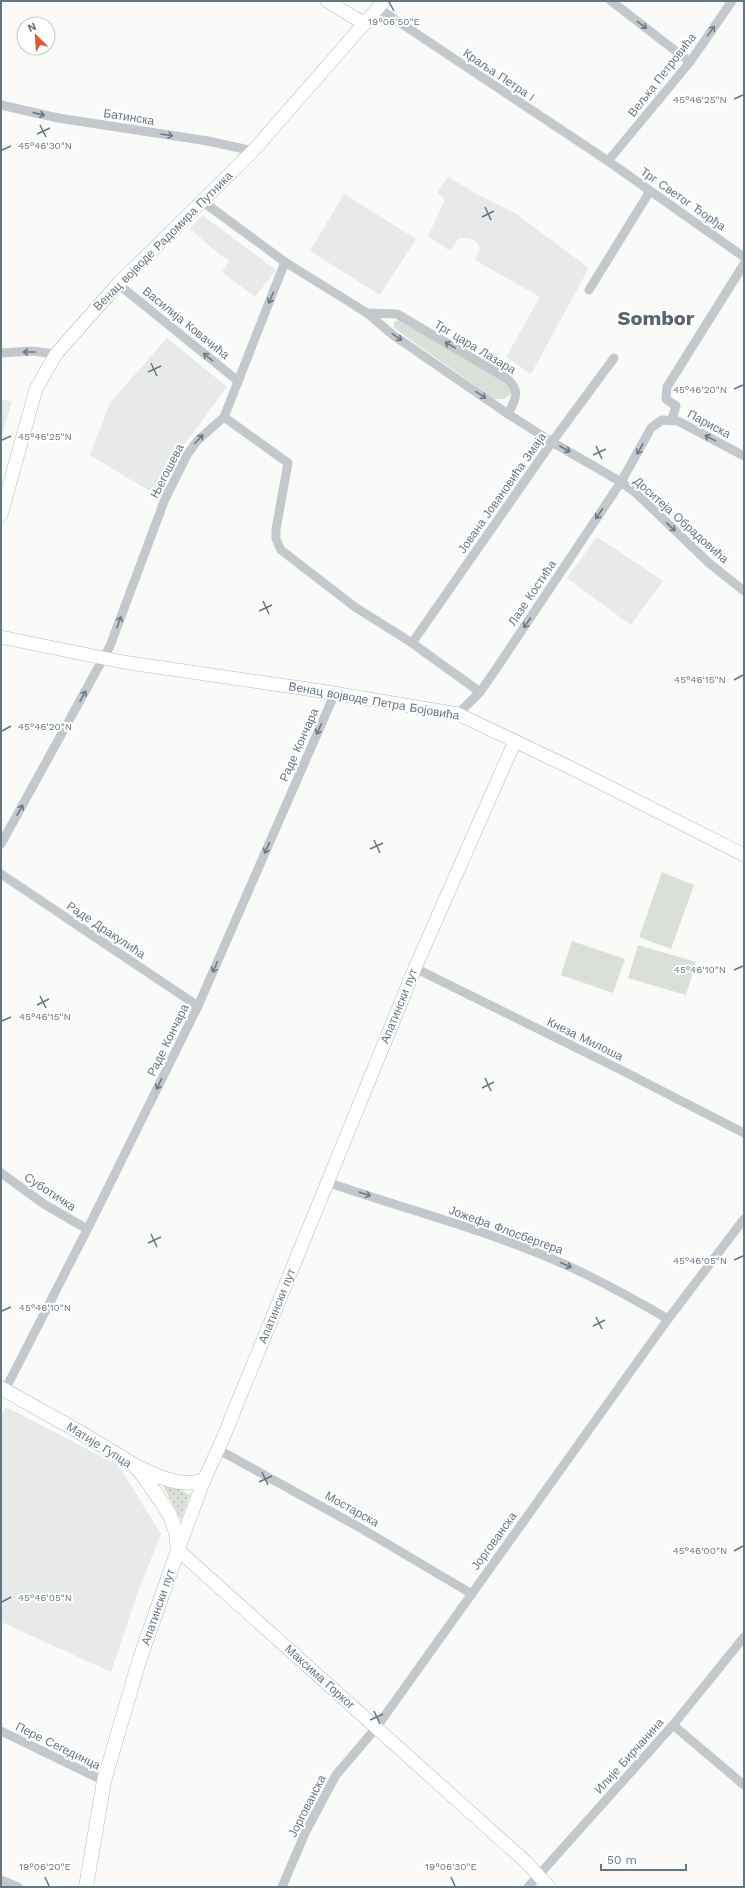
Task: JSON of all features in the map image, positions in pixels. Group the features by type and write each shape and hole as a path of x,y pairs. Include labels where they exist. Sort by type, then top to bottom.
{"main road":[{"path":"327,1 365,24"},
{"name":"Венац војводе Радомира Путника","path":"1,515 36,389 56,354 118,284 253,151 381,5"},
{"name":"Венац војводе Петра Бојовића","path":"1,636 123,662 335,693 458,714 744,855"},
{"name":"Апатински пут","path":"86,1887 104,1782 140,1658 204,1480 218,1450 414,968 515,741"},
{"name":"Матије Гупца","path":"3,1389 78,1431 134,1466 146,1479 170,1515 176,1533 178,1550"},
{"path":"134,1466 153,1475 183,1483 204,1480"},
{"name":"Максима Горког","path":"178,1550 526,1862 549,1887"}],"street":[{"path":"611,1 690,62"},
{"name":"Вељка Петровића","path":"608,161 690,62 732,1"},
{"name":"Краља Петра I","path":"381,5 608,161"},
{"name":"Батинска","path":"1,105 58,118 208,141 253,151"},
{"name":"Трг Светог Ђорђа","path":"608,161 744,257"},
{"path":"589,290 650,191"},
{"name":"Трг цара Лазара","path":"202,201 285,262 367,313 393,335 508,414 515,400 516,389 506,378 397,314 367,313"},
{"name":"Његошева","path":"1,844 110,646 165,499 197,441 224,417 285,262"},
{"path":"672,419 676,406 666,399 667,387 744,264"},
{"name":"Василија Ковачића","path":"118,284 238,381"},
{"path":"1,353 32,351 56,354"},
{"name":"Јована Јовановића Змаја","path":"412,643 552,442 614,358"},
{"name":"Доситеја Обрадовића","path":"508,414 552,442 621,482 637,494 708,563 744,591"},
{"path":"224,417 288,463 276,529 276,539 281,550 354,607 412,643 480,692"},
{"name":"Париска","path":"662,420 672,419 678,421 744,456"},
{"name":"Лазе Костића","path":"458,714 480,692 621,482 651,428 662,420"},
{"name":"Раде Кончара","path":"3,1389 87,1229 198,1006 335,693"},
{"name":"Раде Дракулића","path":"1,874 198,1006"},
{"name":"Кнеза Милоша","path":"414,968 617,1068 744,1134"},
{"name":"Суботичка","path":"1,1173 44,1204 87,1229"},
{"name":"Јожефа Флосбергера","path":"327,1182 544,1255 595,1278 668,1319"},
{"name":"Јоргованска","path":"282,1887 306,1831 336,1776 376,1728 668,1319 744,1219"},
{"name":"Мостарска","path":"218,1450 357,1526 472,1594"},
{"name":"Илије Бирчанина","path":"528,1887 673,1725 744,1637"},
{"path":"673,1725 744,1785"},
{"name":"Пере Сегединца","path":"1,1731 104,1782"},
{"path":"1,1880 18,1887"}],"shaded area":[{"path":"448,177 477,194 515,213 589,268 531,374 506,357 540,297 475,259 480,249 476,241 468,238 459,238 450,251 428,236 445,200 437,192"},
{"path":"344,194 416,239 380,295 310,251"},
{"path":"202,215 276,270 255,297 222,272 230,260 220,255 190,229"},
{"path":"398,320 506,381 511,390 510,395 504,399 494,399 394,328 394,322"},
{"path":"167,338 227,387 181,449 159,497 90,455 110,403"},
{"path":"1,400 12,401 1,438"},
{"path":"597,537 663,581 631,625 567,578"},
{"path":"662,872 694,885 671,949 639,937"},
{"path":"572,941 625,959 613,993 561,975"},
{"path":"638,945 696,962 686,995 628,978"},
{"path":"6,1407 118,1465 161,1534 139,1589 111,1672 1,1622 1,1415"},
{"path":"160,1480 190,1495 181,1520"}],"district":[{"name":"Sombor","path":"656,318"}]}
